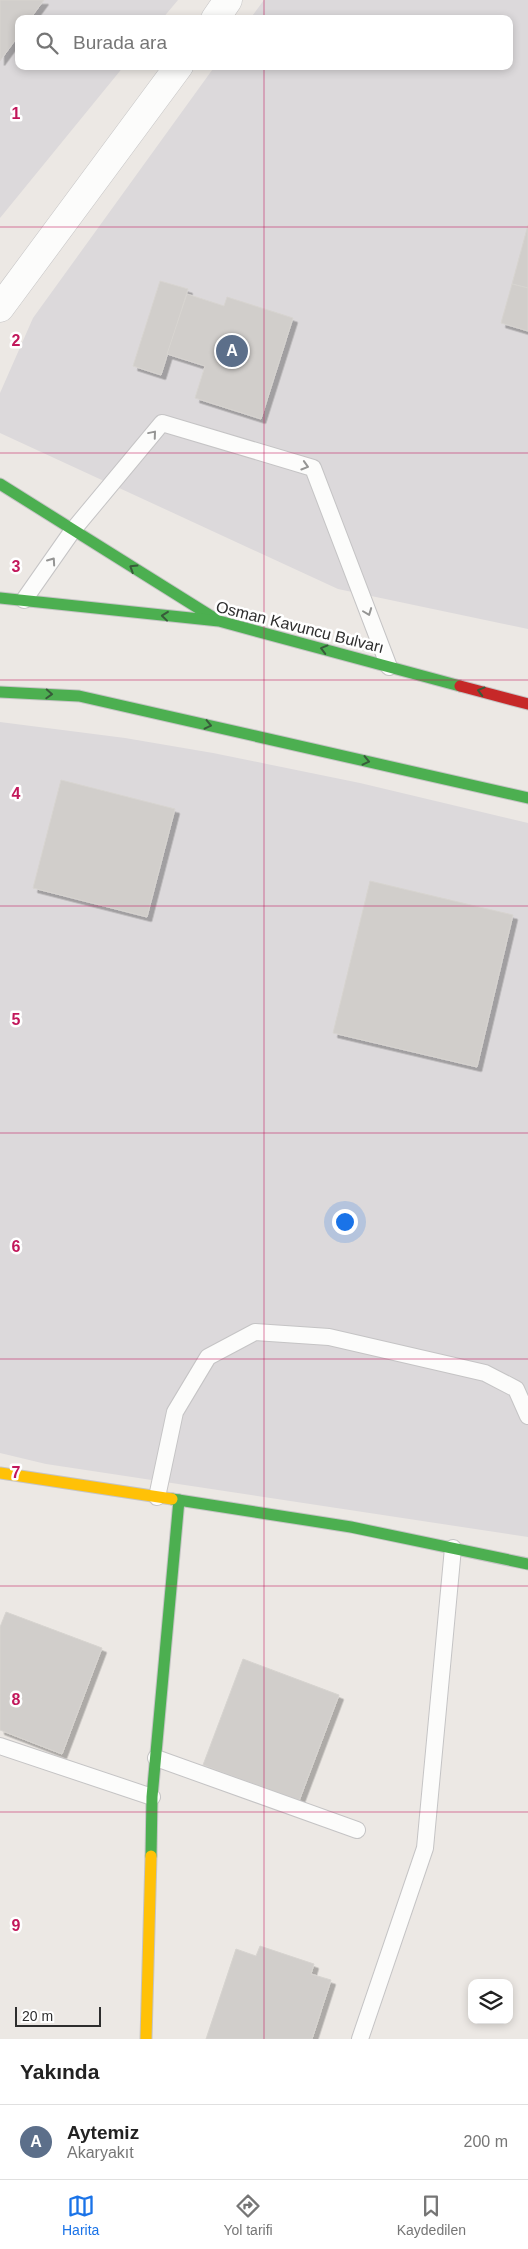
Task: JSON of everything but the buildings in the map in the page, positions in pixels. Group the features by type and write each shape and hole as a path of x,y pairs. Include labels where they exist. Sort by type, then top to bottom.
{"main road":[{"path":"0,484 219,622"},
{"name":"Osman Kavuncu Bulvarı","path":"0,598 219,622 528,704"},
{"path":"0,692 79,696 528,798"},
{"path":"0,1473 351,1527 528,1564"},
{"path":"146,2039 152,1797 180,1500"}],"street":[{"path":"217,15 228,0"},
{"path":"0,308 176,70"}],"lane":[{"path":"24,600 73,530 162,423 313,468 389,667"},
{"path":"157,1497 175,1412 208,1357 254,1332 329,1337 485,1372 516,1389 528,1416"},
{"path":"360,2039 424,1848 453,1548"},
{"path":"0,1746 152,1797"},
{"path":"156,1758 357,1830"}],"shaded area":[{"path":"0,0 178,0 165,15 15,15 15,70 121,70 0,218"},
{"path":"264,0 528,0 528,629 338,589 0,433 0,393 33,318 212,70 513,70 513,15 253,15"},
{"path":"0,722 125,738 213,753 360,783 528,823 528,1537 46,1464 0,1453"}],"traffic: fast":[{"path":"0,484 214,618"},
{"path":"0,598 219,621 460,686"},
{"path":"0,692 79,696 528,798"},
{"path":"172,1499 351,1527 528,1564"},
{"path":"151,1856 152,1797 179,1500"}],"traffic: slow":[{"path":"0,1473 172,1499"},
{"path":"146,2039 151,1856"}],"traffic: jam":[{"path":"460,686 528,704"}],"place":[{"name":"Aytemiz","path":"232,351"}]}
